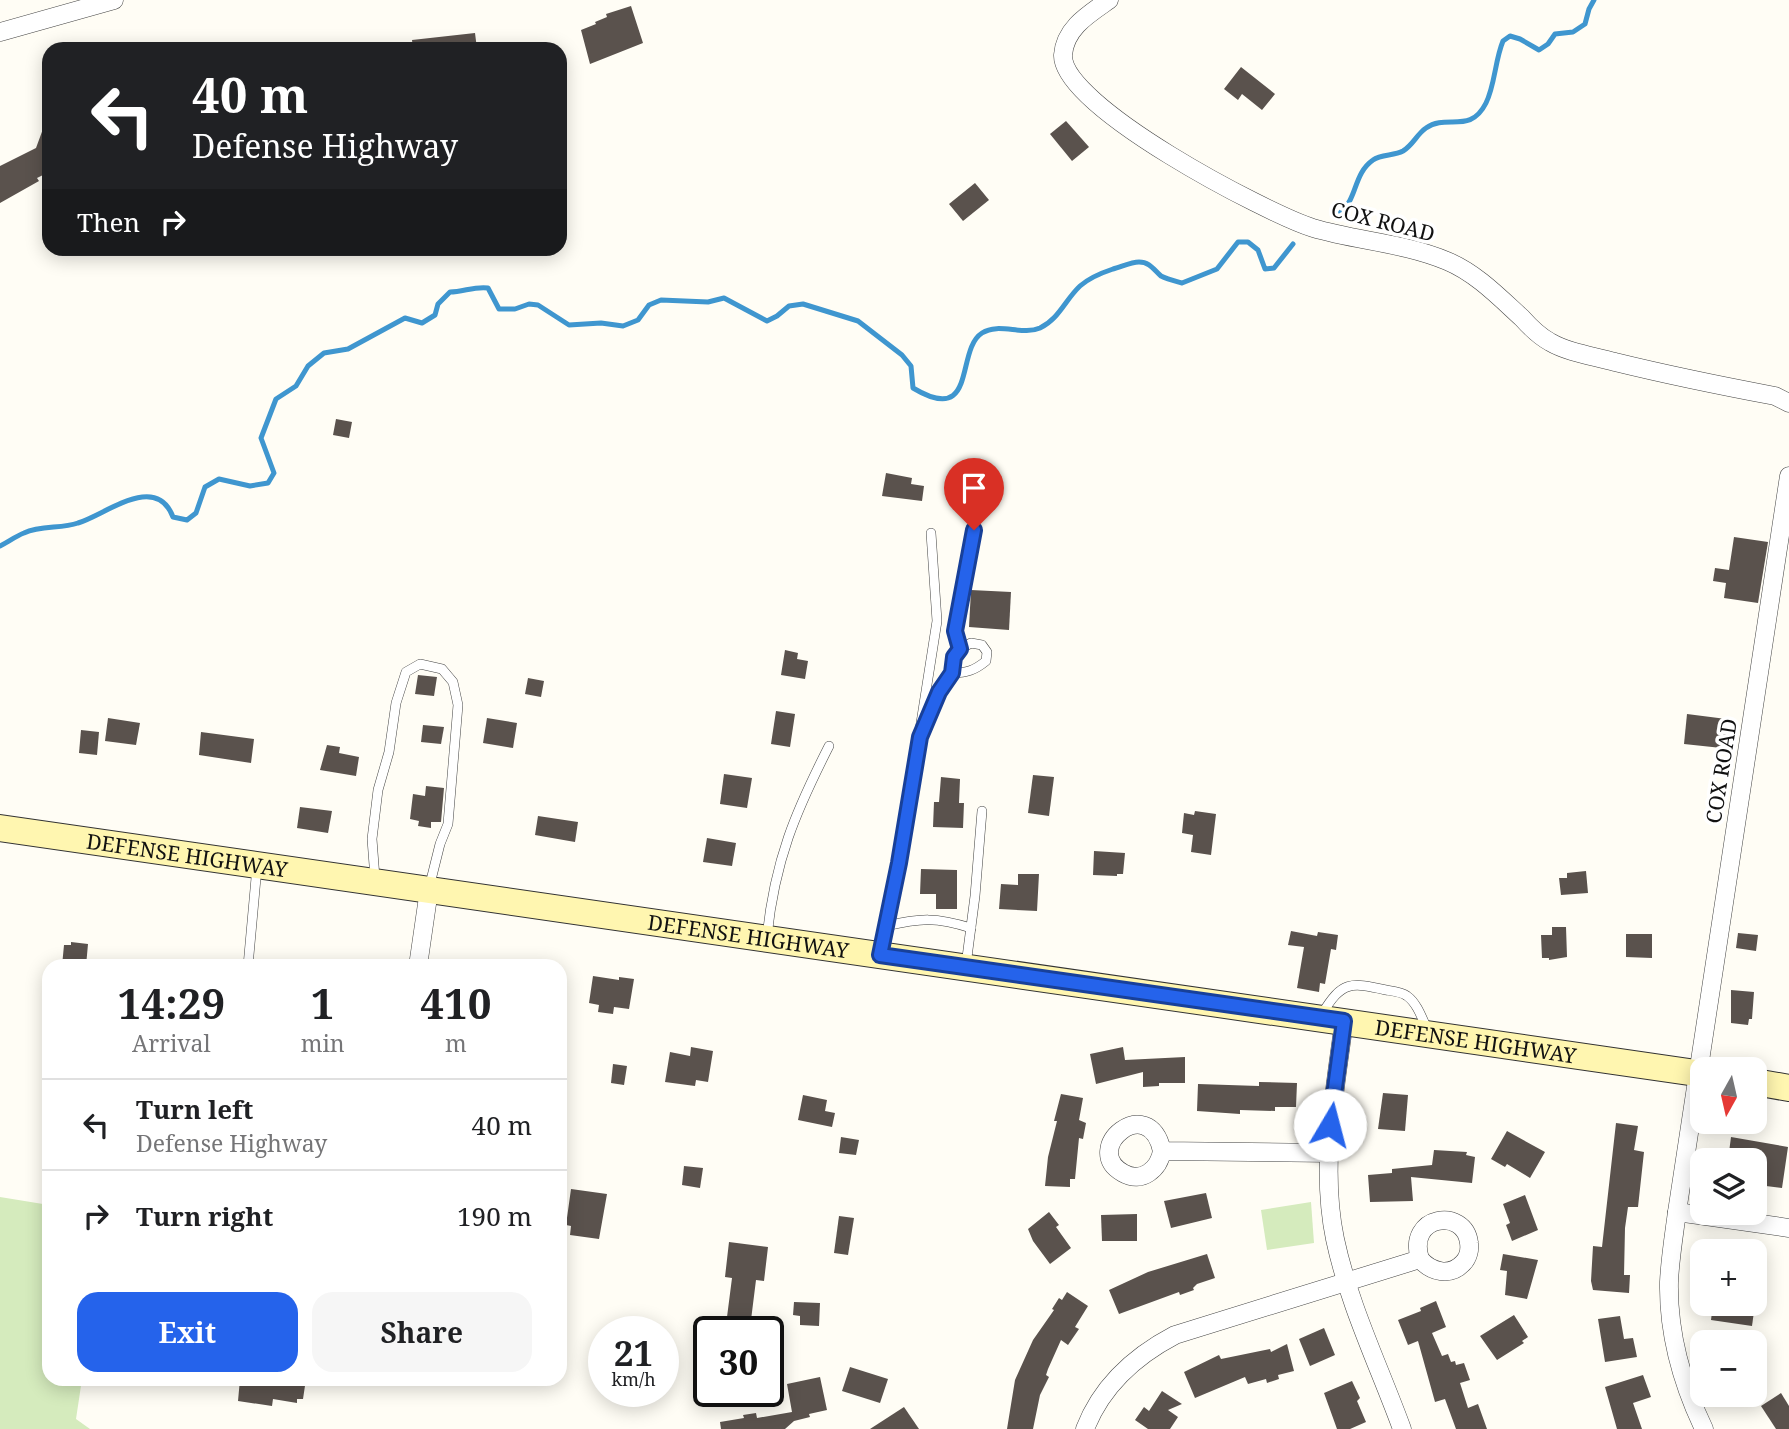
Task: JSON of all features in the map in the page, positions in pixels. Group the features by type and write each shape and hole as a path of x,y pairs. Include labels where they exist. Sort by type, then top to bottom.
{"main road":[{"name":"DEFENSE HIGHWAY","path":"0,828 1690,1072"},
{"path":"1768,1084 1789,1088"}],"street":[{"path":"0,33 114,0"},
{"name":"COX ROAD","path":"1109,0 1084,18 1072,32 1063,54 1069,76 1082,91 1126,126 1221,186 1286,218 1313,227 1448,261 1485,284 1534,330 1559,346 1670,376 1775,397 1789,403"},
{"name":"COX ROAD","path":"1704,1057 1789,476"},
{"path":"419,959 429,890"},
{"path":"1332,1020 1329,1153 1334,1236 1346,1283 1402,1429"},
{"name":"COX ROAD","path":"1691,1134 1677,1212 1669,1279 1669,1309 1674,1345 1683,1379 1704,1429"},
{"path":"1162,1151 1329,1153"},
{"path":"1677,1212 1789,1228"},
{"path":"1085,1429 1105,1391 1126,1367 1152,1347 1200,1325 1420,1259"}],"lane":[{"path":"960,649 955,631 974,530"},
{"path":"880,955 899,863 937,621 930,533"},
{"path":"920,737 939,692 952,673 954,657 960,649 971,643 982,645 988,652 986,662 966,673 952,673"},
{"path":"376,883 372,839 378,790 389,752 396,703 406,672 421,664 442,669 453,682 458,705 448,824 440,844 429,890"},
{"path":"767,939 776,873 785,843 829,746"},
{"path":"965,967 982,811"},
{"path":"249,959 257,865"},
{"path":"886,926 918,919 938,919 971,928"},
{"path":"1332,1020 1331,999 1342,988 1359,984 1407,995 1418,1009 1430,1034"}],"green space":[{"path":"0,1197 42,1204 42,1386 81,1386 76,1419 90,1429 0,1429"},
{"path":"1311,1202 1314,1243 1267,1250 1261,1210"}],"building":[{"path":"631,6 643,43 590,64 581,30 607,17 606,14"},
{"path":"475,33 476,42 412,42"},
{"path":"1241,67 1275,94 1262,110 1242,94 1238,100 1224,89"},
{"path":"1066,121 1089,147 1072,161 1050,134"},
{"path":"42,132 42,176 37,178 39,181 0,203 0,166 36,148"},
{"path":"975,183 989,200 963,221 949,204"},
{"path":"336,419 352,422 349,438 333,435"},
{"path":"886,473 912,478 911,484 924,486 922,501 882,496"},
{"path":"965,478 980,480 977,510 961,507"},
{"path":"1734,537 1768,542 1758,603 1724,598 1726,583 1713,581 1715,568 1729,570"},
{"path":"971,590 1011,592 1009,630 969,627"},
{"path":"785,650 798,653 797,659 808,661 805,679 781,675"},
{"path":"418,675 437,677 434,696 415,694"},
{"path":"528,678 544,681 541,697 525,694"},
{"path":"776,711 795,714 790,747 771,744"},
{"path":"1687,714 1734,720 1731,749 1684,744"},
{"path":"108,718 140,723 136,745 105,741"},
{"path":"487,718 517,723 513,748 483,743"},
{"path":"423,725 444,727 441,744 421,742"},
{"path":"81,730 99,732 97,755 79,753"},
{"path":"201,732 254,739 251,763 199,755"},
{"path":"327,745 340,747 339,753 359,757 356,776 320,770"},
{"path":"724,774 752,778 747,808 720,804"},
{"path":"1033,775 1054,777 1049,816 1028,813"},
{"path":"941,777 960,779 959,803 964,803 963,828 933,827 934,802 939,802"},
{"path":"426,786 444,788 441,822 431,822 431,828 418,826 419,821 410,819 413,794 425,796"},
{"path":"300,807 332,811 328,833 297,828"},
{"path":"1195,811 1216,814 1211,855 1191,852 1193,835 1182,833 1184,813 1194,815"},
{"path":"538,816 578,822 575,842 535,835"},
{"path":"707,838 736,843 732,866 703,862"},
{"path":"1094,851 1125,853 1123,874 1093,875"},
{"path":"921,869 957,870 957,909 936,909 936,894 920,894"},
{"path":"1586,871 1588,893 1561,895 1559,878 1567,878 1567,873"},
{"path":"1018,874 1039,874 1037,911 999,909 1001,884 1018,885"},
{"path":"1552,927 1566,927 1567,957 1549,960 1542,958 1541,935 1552,935"},
{"path":"1291,931 1317,936 1318,932 1338,935 1336,950 1331,949 1325,984 1320,983 1319,992 1297,988 1304,947 1288,945"},
{"path":"1738,933 1758,935 1756,951 1736,948"},
{"path":"1626,934 1652,934 1652,958 1626,957"},
{"path":"71,942 88,944 87,959 63,959 64,945 71,945"},
{"path":"593,976 634,979 629,1009 614,1007 613,1014 598,1012 599,1005 589,1003"},
{"path":"1731,990 1754,992 1752,1019 1749,1019 1748,1025 1731,1023"},
{"path":"691,1047 713,1051 708,1082 696,1080 695,1086 665,1082 670,1052 690,1056"},
{"path":"1123,1047 1125,1060 1185,1057 1185,1083 1159,1083 1159,1086 1143,1087 1143,1072 1096,1084 1090,1054"},
{"path":"613,1064 627,1066 624,1085 611,1083"},
{"path":"1259,1082 1297,1083 1296,1107 1275,1107 1275,1111 1240,1110 1240,1114 1197,1111 1198,1084 1259,1086"},
{"path":"1383,1093 1408,1095 1405,1131 1378,1129"},
{"path":"1061,1094 1083,1098 1079,1120 1086,1123 1083,1139 1079,1138 1075,1179 1070,1179 1070,1187 1045,1186 1048,1157 1057,1121 1054,1121"},
{"path":"803,1095 827,1100 825,1111 835,1113 832,1127 798,1120"},
{"path":"1616,1123 1638,1126 1634,1150 1644,1152 1638,1207 1628,1207 1625,1228 1624,1275 1630,1275 1629,1293 1593,1290 1591,1281 1593,1246 1602,1247"},
{"path":"1507,1131 1545,1152 1530,1178 1507,1164 1505,1167 1491,1159"},
{"path":"841,1137 859,1140 856,1155 839,1153"},
{"path":"1731,1137 1788,1147 1782,1188 1767,1186 1767,1148 1730,1148"},
{"path":"1434,1150 1467,1152 1466,1155 1475,1157 1472,1183 1411,1177 1413,1201 1370,1202 1368,1175 1392,1173 1392,1169 1432,1165"},
{"path":"684,1166 703,1168 700,1188 682,1185"},
{"path":"571,1189 607,1194 599,1239 570,1235 571,1226 567,1225"},
{"path":"1206,1193 1212,1218 1171,1228 1164,1201"},
{"path":"1525,1195 1538,1230 1512,1241 1506,1225 1510,1223 1503,1204"},
{"path":"1049,1212 1071,1248 1050,1264 1033,1241 1028,1229"},
{"path":"1137,1214 1137,1241 1102,1241 1101,1215"},
{"path":"839,1216 854,1218 848,1255 834,1253"},
{"path":"729,1242 768,1247 764,1281 756,1280 752,1316 727,1316 732,1278 725,1277"},
{"path":"1207,1254 1215,1278 1197,1284 1194,1290 1180,1295 1179,1292 1119,1314 1109,1290 1148,1272"},
{"path":"1503,1254 1538,1260 1527,1299 1505,1295 1507,1271 1500,1270"},
{"path":"1067,1292 1088,1306 1075,1327 1079,1329 1068,1345 1061,1340 1046,1375 1049,1377 1040,1395 1033,1429 1007,1429 1015,1380 1033,1340 1059,1298 1062,1300"},
{"path":"1436,1301 1446,1327 1432,1333 1442,1356 1448,1354 1451,1362 1455,1361 1456,1365 1464,1363 1470,1380 1460,1383 1468,1408 1478,1404 1487,1429 1456,1429 1445,1399 1435,1402 1418,1341 1408,1345 1398,1320 1421,1311 1420,1308"},
{"path":"794,1302 820,1303 819,1326 800,1325 800,1316 793,1315"},
{"path":"1514,1315 1528,1337 1522,1341 1524,1343 1497,1360 1480,1336"},
{"path":"1620,1316 1624,1339 1633,1338 1637,1357 1605,1362 1598,1319"},
{"path":"1712,1316 1753,1316 1752,1326 1711,1320"},
{"path":"1324,1328 1335,1355 1310,1366 1299,1339"},
{"path":"1287,1344 1294,1371 1278,1375 1279,1379 1267,1383 1266,1379 1248,1384 1245,1377 1195,1398 1184,1372 1219,1355 1221,1359 1270,1349 1271,1352"},
{"path":"850,1367 888,1379 880,1403 842,1391"},
{"path":"1643,1375 1651,1397 1633,1403 1642,1429 1617,1429 1605,1387"},
{"path":"820,1377 827,1410 809,1414 810,1417 794,1421 785,1429 721,1429 720,1422 744,1418 743,1415 756,1413 757,1418 792,1412 787,1384"},
{"path":"1352,1381 1366,1422 1350,1429 1337,1429 1324,1393"},
{"path":"239,1386 305,1386 303,1399 297,1399 297,1403 273,1399 272,1406 238,1401"},
{"path":"1162,1391 1182,1404 1168,1410 1178,1417 1170,1429 1148,1429 1135,1420 1144,1407 1149,1411"},
{"path":"1781,1393 1789,1406 1789,1429 1776,1429 1762,1407 1767,1407 1767,1402"},
{"path":"904,1407 919,1429 870,1429"}],"waterway":[{"path":"1340,213 1350,200 1362,172 1373,160 1403,151 1423,130 1434,124 1466,121 1480,113 1489,96 1503,41 1510,36 1539,50 1548,44 1555,34 1573,32 1585,24 1594,0"},
{"path":"0,546 31,531 78,523 129,500 143,497 155,498 165,504 173,517 187,520 196,513 205,487 219,479 250,486 268,483 274,473 261,438 276,399 296,386 308,366 324,353 348,349 405,318 422,323 435,315 438,304 450,292 488,288 499,309 538,305 569,325 601,323 623,326 638,320 649,305 661,300 708,302 724,298 767,321 789,306 803,304 858,321 902,355 911,366 913,388 934,398 947,398 956,392 962,382 969,354 982,333 996,329 1026,331 1040,328 1052,320 1080,286 1100,274 1143,262 1161,276 1182,283 1217,269 1238,242 1248,242 1258,250 1265,269 1274,268 1293,244"}],"route":[{"path":"974,530 955,631 960,649 954,657 952,673 939,692 920,737 880,955 1344,1021 1330,1125"}]}
